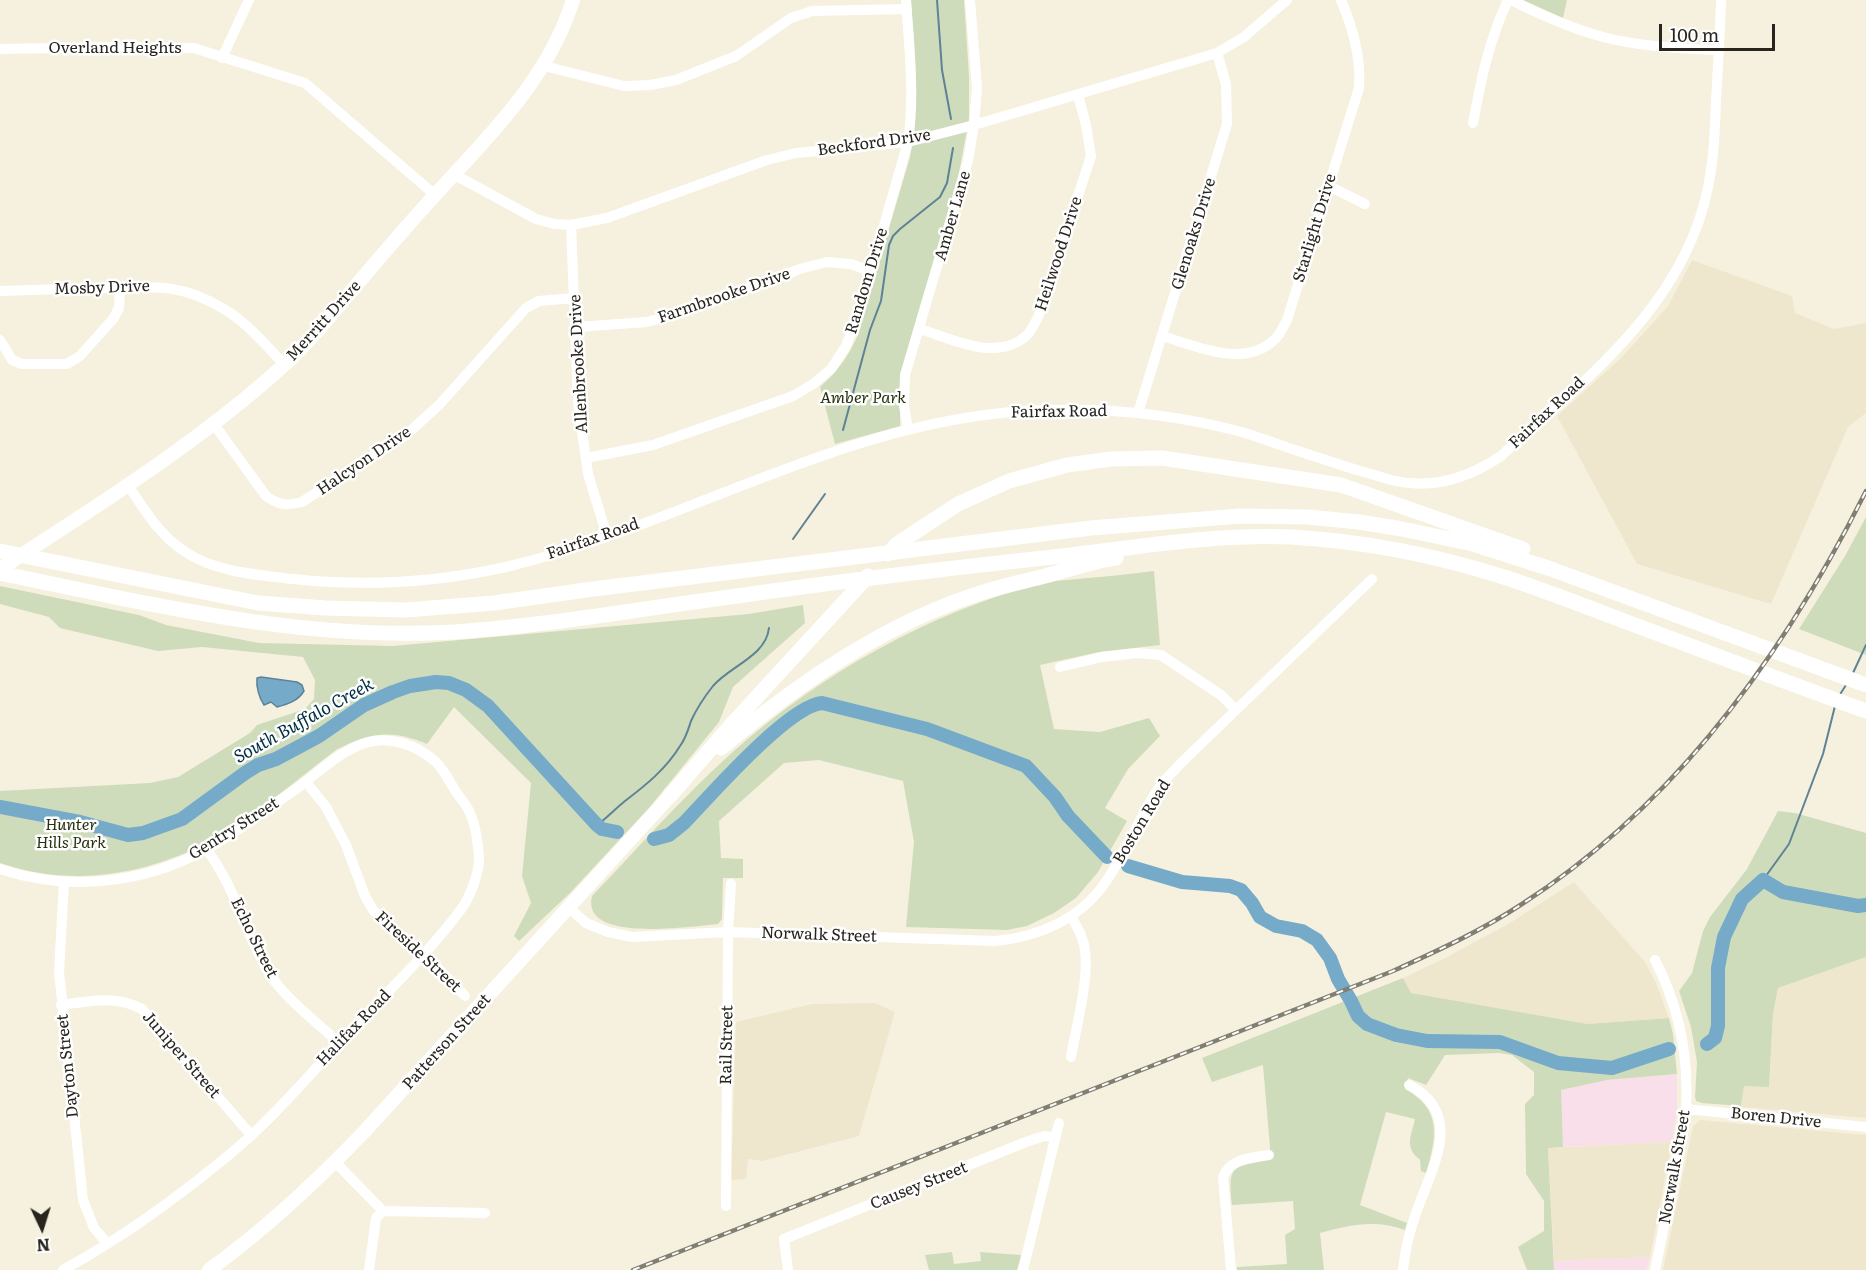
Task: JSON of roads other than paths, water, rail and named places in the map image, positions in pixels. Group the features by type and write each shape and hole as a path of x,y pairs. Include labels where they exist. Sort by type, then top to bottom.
{"highway":[{"path":"669,797 733,723 897,544 958,504 982,492 1031,473 1067,465 1111,459 1162,458 1341,485 1436,517 1623,587 1702,624"},
{"path":"0,551 258,603 325,608 406,610 494,603 1091,528 1240,516 1308,517 1359,522 1473,544 1551,569 1866,685"},
{"path":"0,571 234,621 292,627 406,633 451,632 518,626 911,573 1230,538 1291,537 1354,543 1440,559 1507,578 1866,711"},
{"path":"669,797 718,750 751,723 826,669 926,614 986,591 1108,559 1230,538"}],"main road":[{"name":"Merritt Drive","path":"0,571 128,485 213,423 285,365 515,105 544,66 559,37 573,0"},
{"name":"Patterson Street","path":"209,1270 279,1216 335,1162 669,797"}],"street":[{"path":"222,58 249,0"},
{"name":"Amber Lane","path":"908,428 904,405 905,375 968,161 974,125 977,88 970,0"},
{"name":"Beckford Drive","path":"455,175 536,219 554,224 571,225 607,218 777,158 807,152 908,142 974,125 1217,53 1244,37 1287,0"},
{"name":"Starlight Drive","path":"1162,336 1234,355 1262,350 1276,339 1287,320 1359,88 1361,68 1357,46 1341,0"},
{"path":"1473,123 1483,70 1498,20 1510,0 1542,15 1608,38 1661,47 1718,50"},
{"name":"Fairfax Road","path":"128,485 161,532 193,557 231,569 326,582 399,584 461,576 530,561 607,536 818,456 908,428 1012,412 1077,410 1138,413 1194,421 1240,431 1329,461 1408,484 1446,482 1484,468 1501,456 1628,337 1657,302 1679,267 1695,232 1708,188 1715,132 1720,0"},
{"path":"544,66 624,86 650,85 676,80 736,56 791,18 812,11 906,4"},
{"name":"Random Drive","path":"586,458 653,445 793,396 813,384 831,369 846,346 908,142 911,121 911,87 906,4"},
{"name":"Overland Heights","path":"0,49 194,48 305,82 435,195"},
{"name":"Glenoaks Drive","path":"1138,413 1227,124 1226,84 1217,53"},
{"name":"Heilwood Drive","path":"920,329 988,349 1007,347 1028,335 1039,315 1091,156 1078,95"},
{"path":"1329,186 1365,204"},
{"name":"Allenbrooke Drive","path":"571,225 577,327 578,402 588,474 607,536"},
{"name":"Farmbrooke Drive","path":"577,327 647,322 678,314 803,268 827,262 851,264 870,271"},
{"name":"Mosby Drive","path":"0,291 153,285 179,290 202,297 226,310 247,326 285,365"},
{"path":"0,340 12,360 22,364 67,364 80,356 113,319 119,308 120,287"},
{"name":"Halcyon Drive","path":"213,423 266,496 278,504 289,506 302,502 406,435 439,405 526,308 539,301 575,298"},
{"name":"Boston Road","path":"1071,916 1089,902 1106,882 1161,785 1235,709 1372,579"},
{"path":"1060,667 1102,657 1137,653 1161,655 1221,695 1235,709"},
{"name":"Gentry Street","path":"0,869 27,878 64,882 132,877 182,862 222,840 306,782 344,752 364,743 384,740"},
{"name":"Halifax Road","path":"63,1270 107,1244 178,1195 251,1135 424,954 464,906 479,864 477,839 470,812 437,764 422,751 406,744 384,740"},
{"name":"Fireside Street","path":"306,782 326,807 346,846 365,896 373,910 402,938 424,954 465,996"},
{"name":"Echo Street","path":"206,849 226,880 266,970 279,987 339,1043"},
{"name":"Dayton Street","path":"64,882 59,972 83,1200 94,1228 107,1244"},
{"name":"Rail Street","path":"726,1206 728,932 732,884"},
{"name":"Norwalk Street","path":"569,908 586,923 632,938 728,932 994,941 1024,938 1042,932 1071,916"},
{"path":"1071,916 1086,952 1085,975 1071,1057"},
{"name":"Norwalk Street","path":"1655,960 1666,981 1684,1047 1686,1109 1655,1270"},
{"name":"Juniper Street","path":"62,1005 112,999 129,1002 142,1009 251,1135"},
{"path":"1403,1270 1412,1226 1440,1147 1441,1132 1438,1115 1432,1102 1410,1084"},
{"name":"Boren Drive","path":"1686,1109 1866,1127"},
{"path":"1023,1270 1059,1123"},
{"name":"Causey Street","path":"788,1270 784,1239 1026,1142 1044,1136 1055,1137"},
{"path":"1231,1270 1223,1177 1236,1161 1269,1155"},
{"path":"335,1162 383,1211 485,1213"},
{"path":"369,1270 376,1218 383,1211"}],"water":[{"path":"257,678 297,682 302,685 304,691 296,700 285,705 277,707 271,702 264,705 257,685"}],"waterway":[{"path":"937,0 942,70 951,119"},
{"path":"843,430 870,330 881,301 889,245 893,236 900,229 940,197 947,183 953,148"},
{"path":"793,539 825,494"},
{"path":"597,825 662,769 684,740 693,717 710,690 761,646 769,628"},
{"path":"1853,673 1866,645"},
{"name":"South Buffalo Creek","path":"0,807 80,822 128,835 143,833 182,819 245,773 319,736 364,705 410,686 436,682 449,683 466,690 488,706 597,825 602,829 617,832"},
{"path":"1839,696 1846,685"},
{"name":"South Buffalo Creek","path":"654,839 669,835 684,823 770,735 807,708 822,703 927,729 1026,766 1055,797 1068,816 1107,857"},
{"path":"1763,880 1789,844 1823,754 1835,706"},
{"name":"South Buffalo Creek","path":"1128,866 1182,882 1230,886 1241,890 1260,917 1276,926 1302,931 1317,940 1330,958 1338,979 1358,1016 1367,1024 1396,1035 1427,1041 1500,1042 1558,1063 1612,1068 1669,1049"},
{"name":"South Buffalo Creek","path":"1707,1044 1715,1038 1718,1026 1718,968 1724,937 1742,899 1763,880 1783,892 1858,906 1866,905"}],"railway":[{"path":"633,1270 1393,971 1459,940 1522,904 1578,864 1629,820 1677,773 1721,721 1762,667 1800,610 1866,491"}],"park label":[{"name":"Amber Park","path":"863,398"},
{"name":"Hunter Hills Park","path":"71,834"}]}
